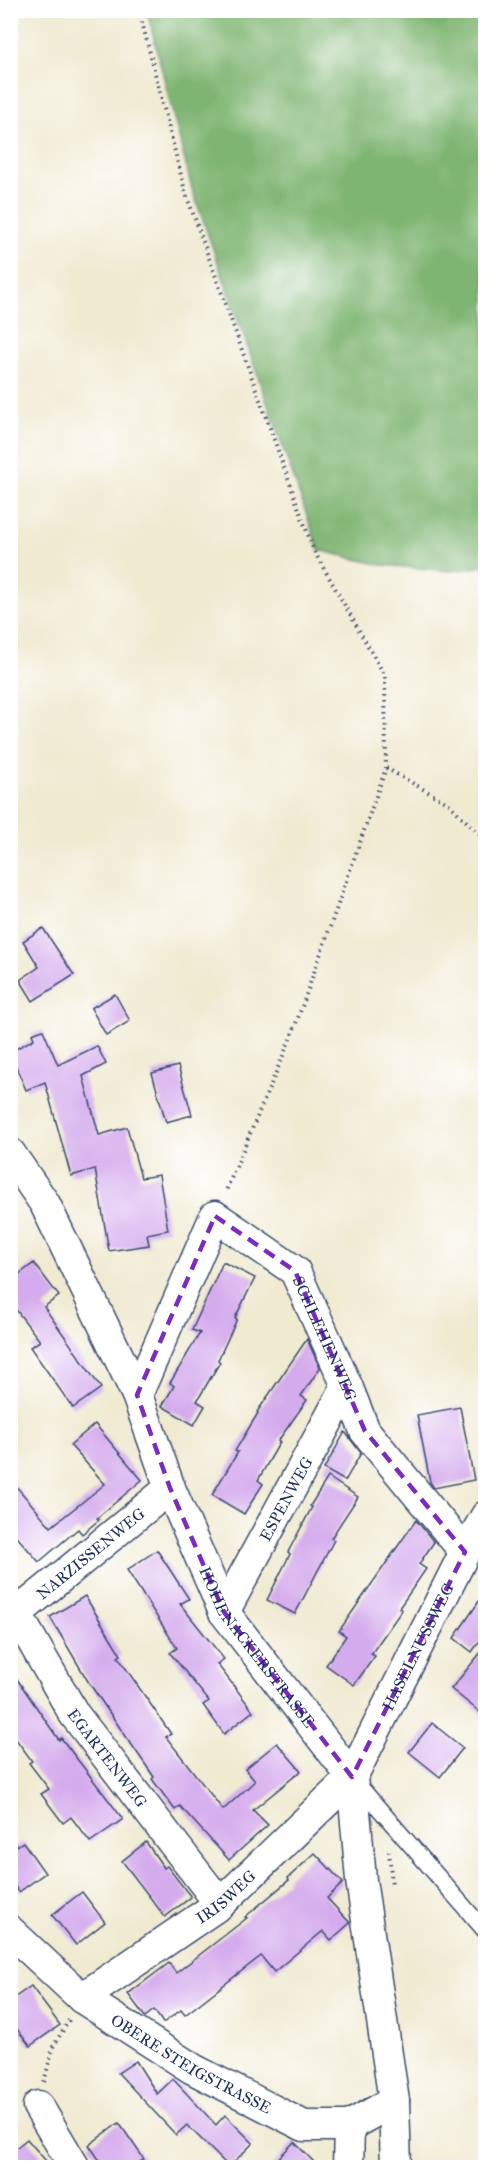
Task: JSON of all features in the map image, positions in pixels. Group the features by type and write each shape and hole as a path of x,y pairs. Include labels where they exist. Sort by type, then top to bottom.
{"street":[{"name":"HOHENACKERSTRASSE","path":"10,1154 45,1204 137,1395 170,1488 224,1612 352,1777"},
{"name":"SCHLEHENWEG","path":"215,1216 294,1271 365,1431 465,1552"},
{"path":"137,1395 215,1216"},
{"name":"ESPENWEG","path":"224,1612 347,1386"},
{"name":"NARZISSENWEG","path":"13,1611 170,1488"},
{"name":"HASELNUSSWEG","path":"352,1777 465,1552 486,1516"},
{"name":"EGARTENWEG","path":"13,1611 74,1714 220,1904"},
{"path":"352,1777 361,1880 394,2102 396,2168"},
{"name":"IRISWEG","path":"82,1998 220,1904 352,1777"},
{"name":"OBERE STEIGSTRASSE","path":"10,1931 82,1998 193,2069 304,2126 350,2126 394,2102"},
{"path":"39,2106 75,2168"},
{"path":"348,2168 350,2126"}],"lane":[{"path":"352,1777 486,1932"}],"path":[{"path":"139,10 185,190 314,551 385,676 386,768 293,1032 215,1216"},
{"path":"386,768 450,804 486,841"},
{"path":"39,2106 52,2046 82,1998"}],"highlighted area":[{"path":"215,1216 295,1271 365,1431 465,1552 352,1777 224,1612 170,1488 137,1395"}],"green space":[{"path":"147,11 485,11 485,566 452,571 381,565 319,550 192,189"}],"building":[{"path":"43,928 74,975 33,1001 20,980 39,967 23,941"},
{"path":"115,994 130,1021 106,1035 91,1008"},
{"path":"43,1030 58,1065 97,1046 106,1064 83,1076 99,1135 127,1127 141,1178 159,1175 168,1230 147,1234 149,1245 109,1251 95,1169 71,1176 45,1082 26,1090 10,1052 34,1039 32,1034"},
{"path":"178,1066 192,1115 166,1122 152,1073"},
{"path":"223,1262 255,1278 235,1318 237,1319 218,1360 220,1362 197,1401 205,1406 194,1425 162,1406 174,1386 170,1383 200,1333 192,1330"},
{"path":"34,1263 59,1296 44,1307 101,1388 73,1408 30,1347 40,1341 10,1302 10,1281"},
{"path":"307,1339 320,1368 301,1396 307,1400 278,1441 280,1442 258,1480 263,1484 244,1514 212,1495 238,1452 235,1451 257,1412"},
{"path":"460,1407 474,1480 434,1488 430,1482 417,1415"},
{"path":"95,1424 142,1480 97,1518 99,1520 82,1534 78,1529 39,1562 10,1529 10,1479 51,1527 105,1484 70,1445"},
{"path":"345,1432 361,1453 345,1481 324,1469"},
{"path":"328,1477 358,1497 331,1538 334,1540 295,1614 267,1600 290,1554 288,1552 312,1507 310,1506"},
{"path":"416,1520 434,1542 419,1564 426,1569 399,1608 402,1610 371,1654 375,1656 354,1685 326,1665 346,1636 339,1631"},
{"path":"157,1550 189,1599 180,1604 224,1659 217,1664 253,1711 224,1734 203,1705 209,1701 170,1653 177,1648 127,1570"},
{"path":"486,1591 486,1632 472,1652 454,1638"},
{"path":"85,1596 121,1655 118,1657 171,1734 166,1737 223,1810 255,1781 245,1769 277,1743 301,1771 253,1810 268,1825 229,1860 180,1806 175,1810 152,1779 154,1777 89,1683 50,1617"},
{"path":"486,1646 486,1717 451,1689"},
{"path":"10,1669 59,1740 61,1738 123,1819 90,1842 71,1817 63,1823 41,1794 49,1789 29,1763 32,1761 10,1731"},
{"path":"432,1723 463,1748 440,1777 409,1752"},
{"path":"23,1842 45,1873 19,1892 10,1880 10,1850"},
{"path":"146,1842 164,1868 167,1866 191,1897 165,1917 122,1861"},
{"path":"315,1853 343,1883 327,1898 350,1923 331,1940 323,1931 274,1972 261,1956 185,2015 181,2010 163,2023 154,2010 145,2017 128,1994 169,1963 176,1973 247,1918 245,1917 289,1880 288,1878"},
{"path":"82,1892 105,1922 76,1945 52,1915"},
{"path":"31,1986 60,2025 30,2046 10,2020 10,2001"},
{"path":"136,2061 157,2094 173,2079 216,2125 225,2115 253,2143 229,2167 187,2125 176,2135 118,2073"},
{"path":"119,2123 144,2159 132,2168 105,2168 89,2145"},
{"path":"27,2139 52,2168 10,2168 10,2153"},
{"path":"294,2142 320,2168 269,2168"}]}
